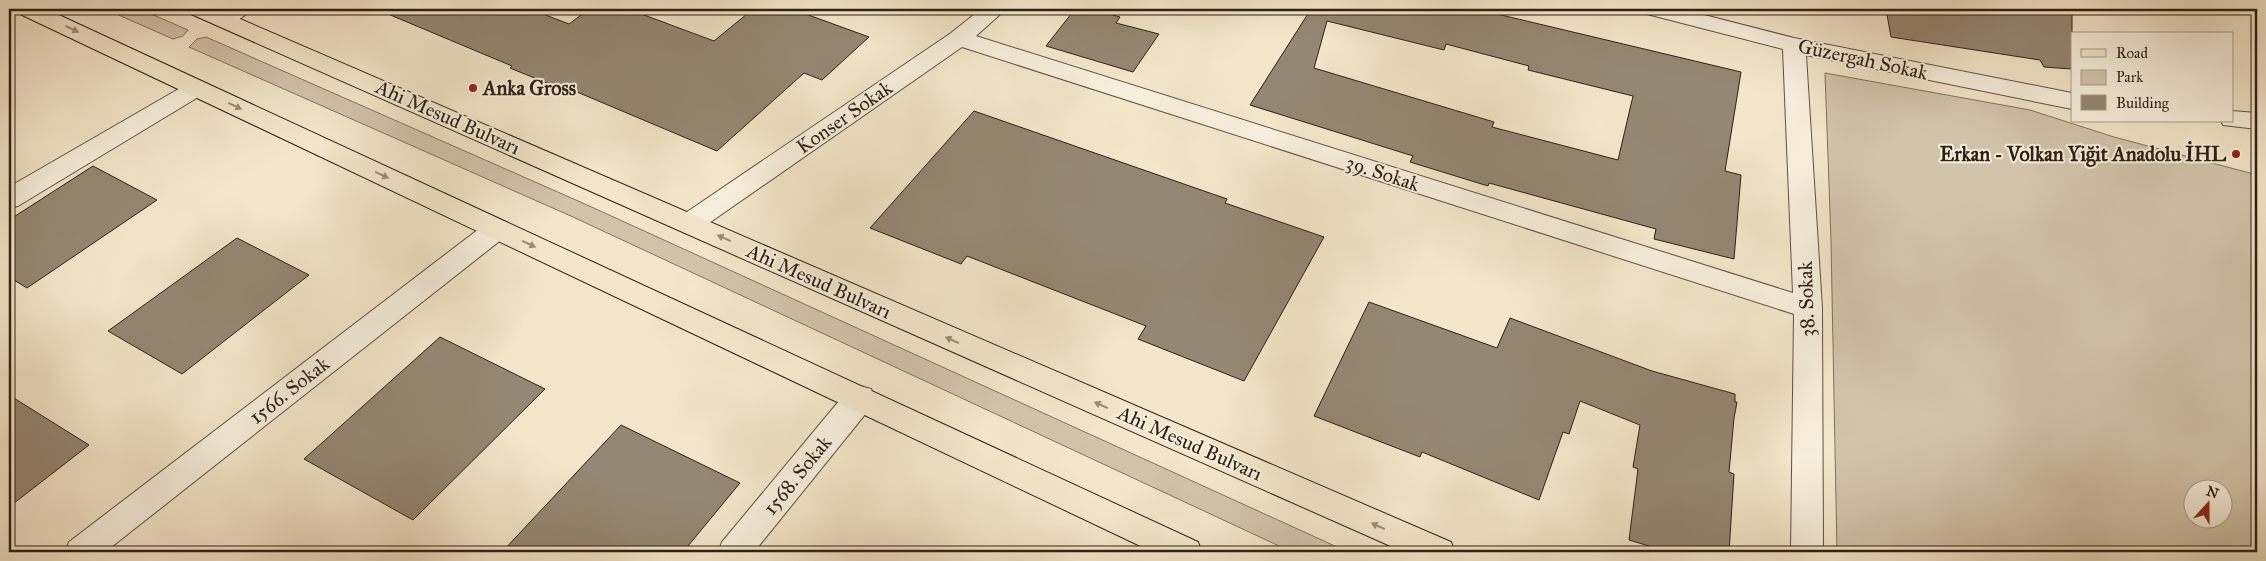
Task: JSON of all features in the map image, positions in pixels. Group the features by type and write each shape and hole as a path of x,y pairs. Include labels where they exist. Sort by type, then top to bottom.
{"main road":[{"path":"28,9 1186,552"},
{"name":"Ahi Mesud Bulvarı","path":"220,12 879,308 1423,549"}],"street":[{"name":"Konser Sokak","path":"690,223 958,38 995,9"},
{"name":"Güzergah Sokak","path":"1655,9 1794,45 2071,101"},
{"name":"39. Sokak","path":"958,38 1808,308"},
{"name":"38. Sokak","path":"1794,45 1808,308 1807,552"},
{"path":"9,199 197,88"},
{"path":"2234,119 2257,122"},
{"name":"1566. Sokak","path":"81,552 497,229"},
{"name":"1568. Sokak","path":"734,552 860,398"}],"green space":[{"path":"105,9 140,9 188,30 183,36 173,39"},
{"path":"206,37 585,204 1348,552 1292,552 573,217 189,47 197,39"},
{"path":"1825,73 2030,110 2114,137 2250,173 2257,184 2257,552 1837,552 1831,241"}],"building":[{"path":"376,9 530,9 569,24 589,9 628,9 714,41 753,9 792,9 869,37 822,80 804,73 717,151 577,92 574,94 510,68 512,66"},
{"path":"1075,9 1092,9 1120,17 1116,23 1159,34 1133,72 1046,46"},
{"path":"1311,9 1476,9 1741,72 1725,171 1741,175 1734,259 1654,239 1656,229 1489,183 1488,186 1410,162 1413,156 1250,105","holes":["1327,21 1444,50 1446,44 1529,66 1528,70 1633,96 1618,160 1492,127 1494,122 1314,68"]},
{"path":"1886,9 2072,9 2071,69 2044,67 2040,60 1891,37"},
{"path":"974,111 1227,199 1225,203 1324,237 1244,381 1138,339 1146,326 967,256 961,264 870,228"},
{"path":"93,166 157,200 27,288 9,277 9,220"},
{"path":"237,238 309,275 182,374 108,331"},
{"path":"1369,302 1497,348 1510,318 1652,371 1735,394 1735,402 1737,402 1729,472 1734,474 1729,552 1669,552 1629,540 1638,469 1633,467 1640,425 1580,401 1569,434 1563,432 1539,500 1422,452 1420,457 1314,416"},
{"path":"440,337 545,389 413,520 304,459"},
{"path":"9,395 89,445 9,507"},
{"path":"621,425 740,483 683,552 502,552"}],"place":[{"name":"Anka Gross","path":"473,88"},
{"name":"Erkan - Volkan Yiğit Anadolu İHL","path":"2236,154"}]}
